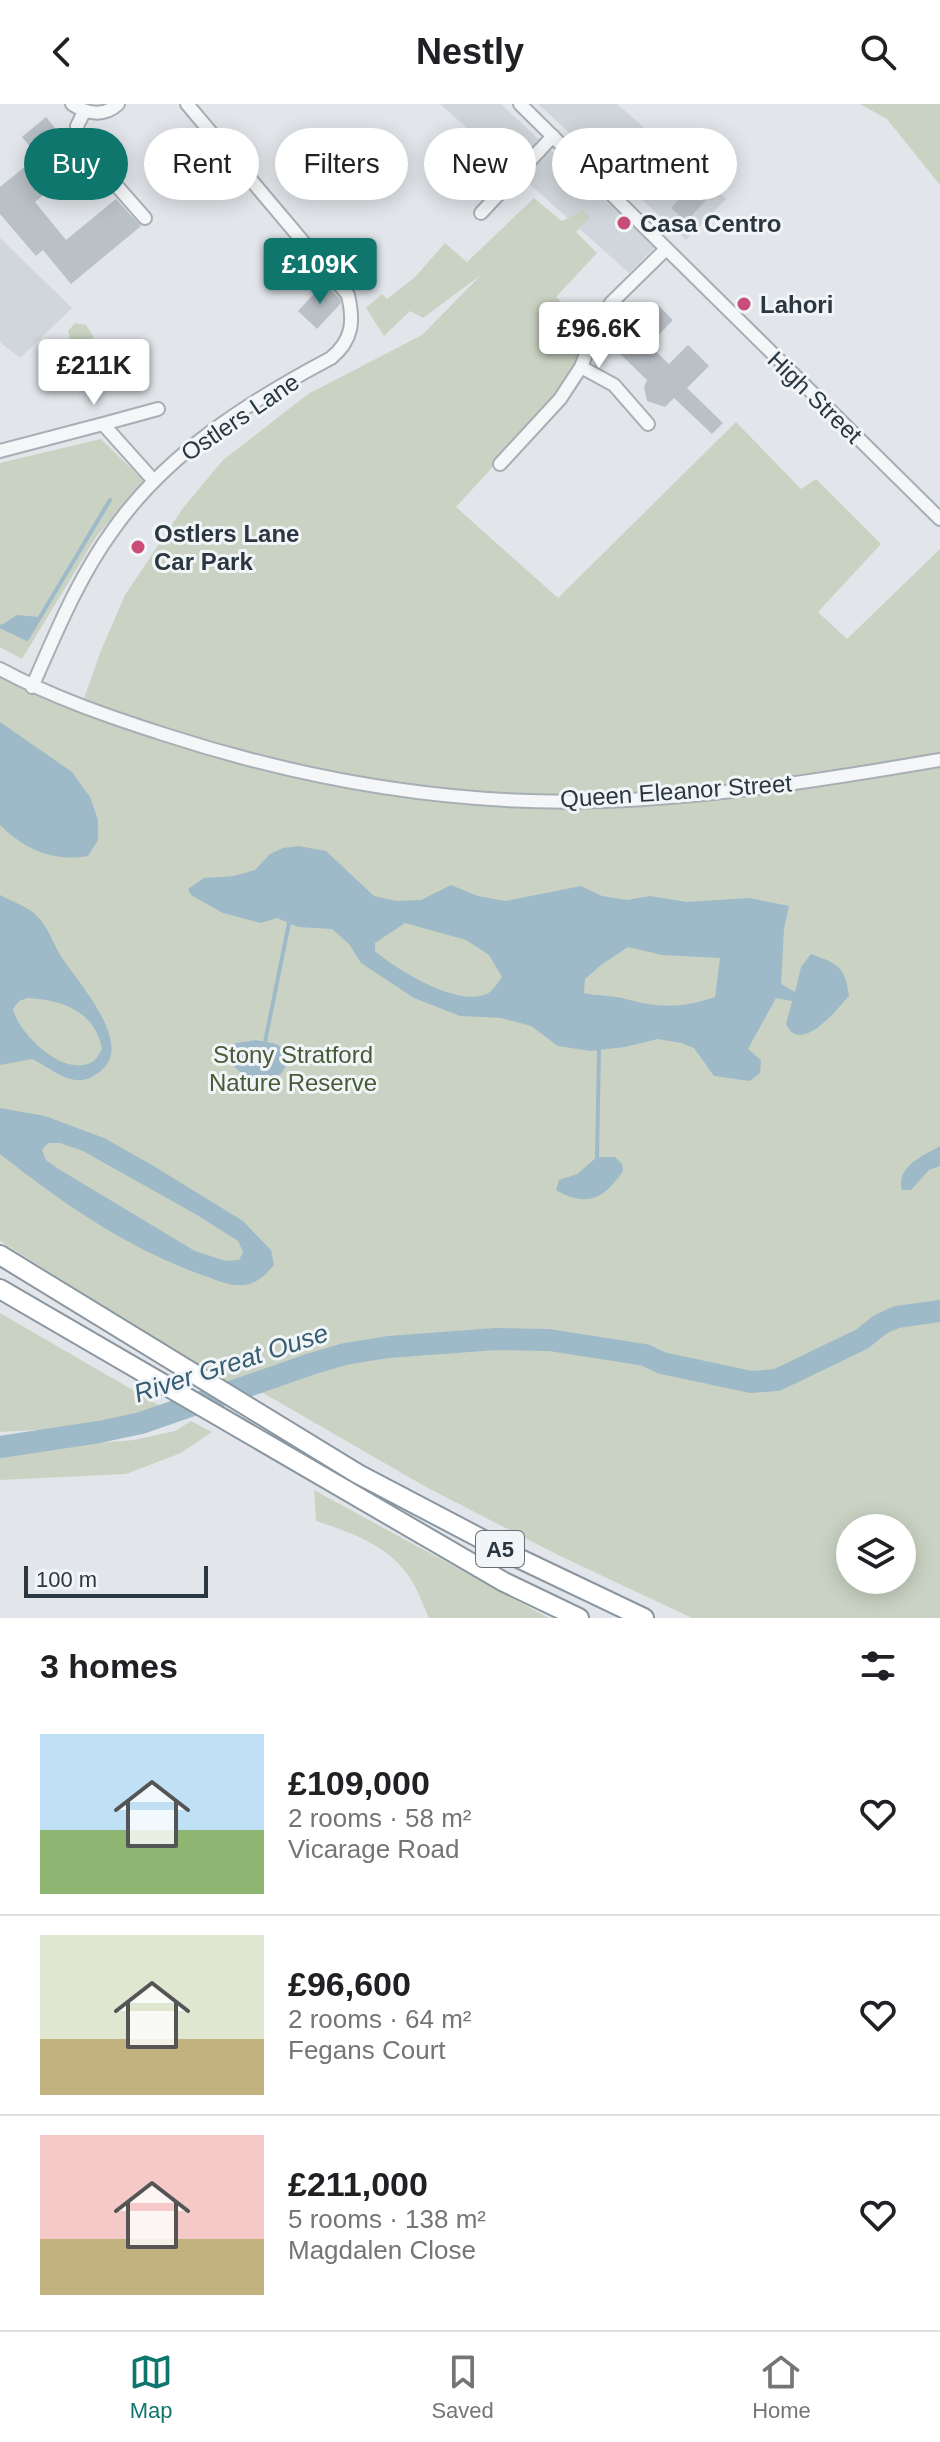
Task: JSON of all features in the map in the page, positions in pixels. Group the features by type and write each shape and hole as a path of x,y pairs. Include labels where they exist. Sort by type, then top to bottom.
{"highway":[{"name":"A5","path":"0,1255 358,1474 516,1557 644,1618"},
{"name":"A5","path":"0,1289 504,1582 579,1618"}],"street":[{"path":"72,104 84,112 98,113 115,108 118,104"},
{"name":"Ostlers Lane","path":"32,687 73,597 113,529 154,481 189,448 250,406 331,358 343,348 353,318 348,295 187,104"},
{"name":"High Street","path":"520,104 552,135"},
{"path":"84,112 77,126 79,143 145,218"},
{"path":"481,213 552,137"},
{"name":"High Street","path":"617,200 940,519"},
{"path":"500,464 560,399 581,367 596,328 611,303 666,249"},
{"path":"581,367 614,385 648,424"},
{"path":"0,451 158,409"},
{"path":"103,424 154,481"},
{"name":"Queen Eleanor Street","path":"0,669 32,687 96,712 202,747 328,777 400,789 480,797 604,801 755,788 940,760"}],"shaded area":[{"path":"440,104 501,104 527,128 467,128"},
{"path":"538,104 617,104 645,128 564,128"},
{"path":"536,136 552,151 552,200 604,200 655,247 629,273 536,190"},
{"path":"642,200 725,200 686,240"},
{"path":"0,238 72,308 20,358 0,342"}],"green space":[{"path":"860,104 940,104 940,185 887,119"},
{"name":"Stony Stratford Nature Reserve","path":"532,200 536,200 562,221 582,211 590,217 576,232 597,253 556,297 605,344 456,507 558,598 736,422 801,489 816,479 881,544 818,612 847,639 940,549 940,1618 692,1618 560,1556 426,1487 251,1386 239,1391 0,1241 0,669 81,707 125,595 183,508 223,460 308,394 422,335 481,275 423,318 410,311 384,336 366,308 382,294 387,299 415,277 445,243 467,262"},
{"path":"75,323 86,325 94,338 71,345 68,331"},
{"path":"101,439 144,481 96,537 22,659 0,647 0,463"},
{"path":"0,1313 176,1415 146,1424 0,1432"},
{"path":"191,1421 212,1432 181,1453 126,1474 0,1480 0,1451 134,1440 175,1431"},
{"path":"314,1490 549,1618 429,1618 410,1578 391,1557 356,1536 316,1521"}],"water":[{"path":"17,615 40,617 27,639 0,626"},
{"path":"0,722 72,772 90,797 98,820 98,840 88,856 63,857 41,852 0,825"},
{"path":"299,846 326,851 374,896 397,901 421,900 451,885 478,896 506,901 581,886 602,896 627,900 650,896 687,902 749,898 789,906 784,929 781,984 795,992 801,967 811,954 839,968 849,996 819,1027 800,1035 793,1033 786,1024 792,1001 776,998 748,1049 761,1060 760,1073 750,1081 714,1076 694,1048 681,1043 658,1039 590,1051 558,1046 531,1026 501,1018 460,1016 414,998 361,963 349,944 332,929 298,927 277,918 261,923 223,913 191,895 188,889 204,878 234,876 255,870 270,854","holes":["405,923 466,940 489,955 502,977 490,992 478,996 447,992 413,977 375,951 375,943","628,947 662,955 720,958 715,997 668,1006 584,993 585,979"]},
{"path":"0,895 41,920 62,958 100,1013 111,1044 110,1058 103,1069 84,1080 67,1078 32,1059 0,1065","holes":["28,998 65,1005 84,1017 98,1036 102,1049 98,1057 90,1063 67,1064 43,1050 24,1030 13,1009 19,1001"]},
{"path":"256,1040 279,1045 286,1055 282,1072 274,1079 264,1082 251,1080 238,1070 224,1052 231,1044"},
{"path":"0,1108 45,1116 104,1138 243,1221 271,1250 274,1265 257,1280 239,1285 174,1264 96,1223 0,1154","holes":["48,1143 60,1143 83,1151 238,1241 243,1252 239,1260 226,1261 195,1251 57,1168 46,1160 42,1150"]},
{"path":"940,1146 940,1166 929,1170 911,1190 902,1190 901,1182 907,1168"},
{"path":"597,1157 615,1157 622,1164 623,1171 602,1194 577,1199 556,1190 559,1180 577,1174"}],"building":[{"path":"46,117 55,128 33,128"},
{"path":"24,167 24,200 37,200 35,202 66,240 115,200 141,226 71,284 43,250 36,256 0,214 0,187"},
{"path":"678,200 706,200 686,222 671,208"},
{"path":"324,283 341,303 317,329 298,311"},
{"path":"659,306 673,320 649,345 669,364 688,345 709,366 687,388 723,423 712,434 674,398 665,407 647,401 644,387 647,380 616,350"}],"waterway":[{"path":"0,626 27,639 110,500"},
{"path":"265,1042 289,923"},
{"path":"597,1157 599,1050"},
{"name":"River Great Ouse","path":"0,1447 141,1423 311,1364 345,1354 388,1347 496,1339 549,1340 645,1355 662,1363 751,1382 777,1380 862,1339 881,1324 897,1317 940,1311"}],"place":[{"name":"Casa Centro","path":"624,223"},
{"name":"Lahori","path":"744,304"},
{"name":"Ostlers Lane Car Park","path":"138,547"}]}
